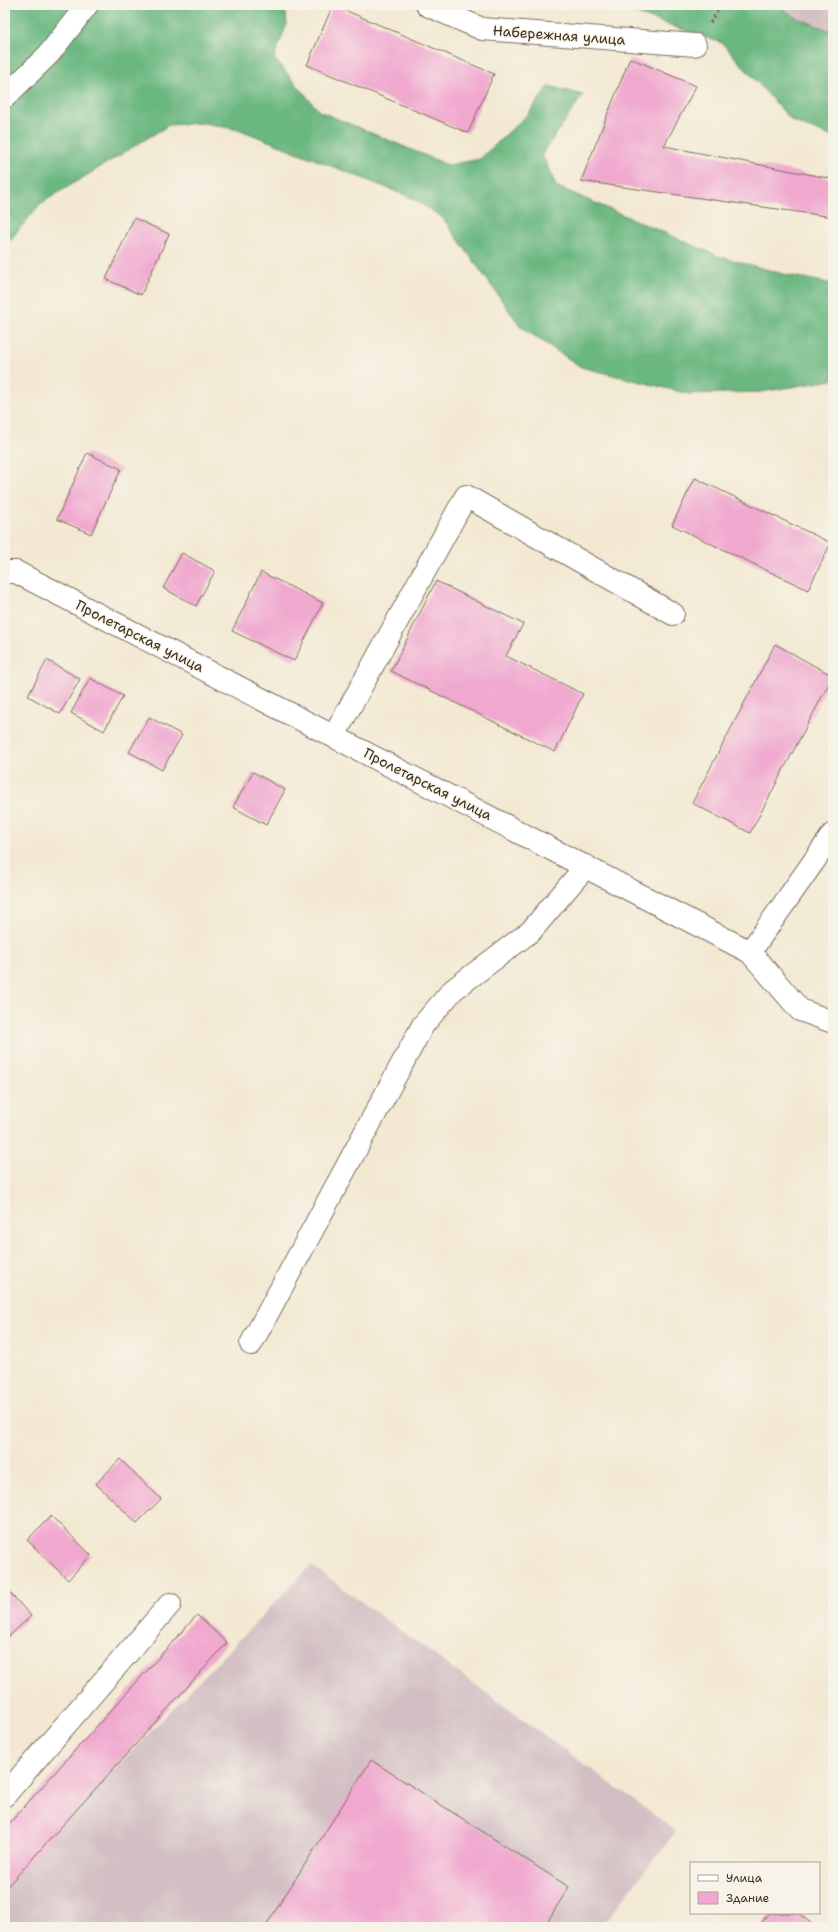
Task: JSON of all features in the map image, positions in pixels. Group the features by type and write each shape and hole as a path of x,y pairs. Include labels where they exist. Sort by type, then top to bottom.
{"street":[{"path":"5,98 49,54 87,5"},
{"name":"Набережная улица","path":"427,5 482,29 695,45"},
{"path":"334,736 466,496 673,614"},
{"name":"Пролетарская улица","path":"5,572 16,572 750,952 800,1010 833,1022"},
{"path":"750,952 833,834"},
{"path":"251,1344 423,1025 453,990 531,931 586,866"},
{"path":"5,1794 170,1604"}],"shaded area":[{"path":"760,5 833,5 833,38"},
{"path":"311,1565 676,1831 601,1927 5,1927 5,1883"}],"green space":[{"path":"5,5 285,5 287,24 274,58 319,111 448,165 480,159 528,114 549,86 583,95 542,154 556,186 718,256 783,274 833,284 833,380 761,392 689,394 581,367 521,327 442,217 410,197 243,131 204,123 169,125 40,204 5,246"},
{"path":"611,5 777,5 795,17 833,32 833,137 792,121 722,43"}],"building":[{"path":"333,5 494,74 468,133 307,65"},
{"path":"630,58 696,86 664,146 833,179 833,217 581,181"},
{"path":"134,218 169,234 141,295 106,279"},
{"path":"87,453 121,469 91,534 57,519"},
{"path":"695,478 831,543 808,590 672,525"},
{"path":"182,553 215,571 196,606 163,588"},
{"path":"261,572 323,603 294,661 232,631"},
{"path":"436,581 523,624 506,656 583,694 555,752 391,671"},
{"path":"775,644 833,676 750,833 692,803"},
{"path":"47,660 80,679 60,714 28,696"},
{"path":"90,678 123,696 104,731 71,713"},
{"path":"149,717 182,735 162,770 129,752"},
{"path":"253,772 285,790 266,825 233,807"},
{"path":"120,1459 161,1499 137,1523 96,1484"},
{"path":"51,1516 91,1555 68,1580 27,1540"},
{"path":"5,1587 31,1616 7,1638 5,1637"},
{"path":"197,1615 227,1643 5,1889 5,1828"},
{"path":"371,1760 569,1887 544,1927 265,1927"},
{"path":"768,1914 799,1914 816,1927 758,1927"}]}
